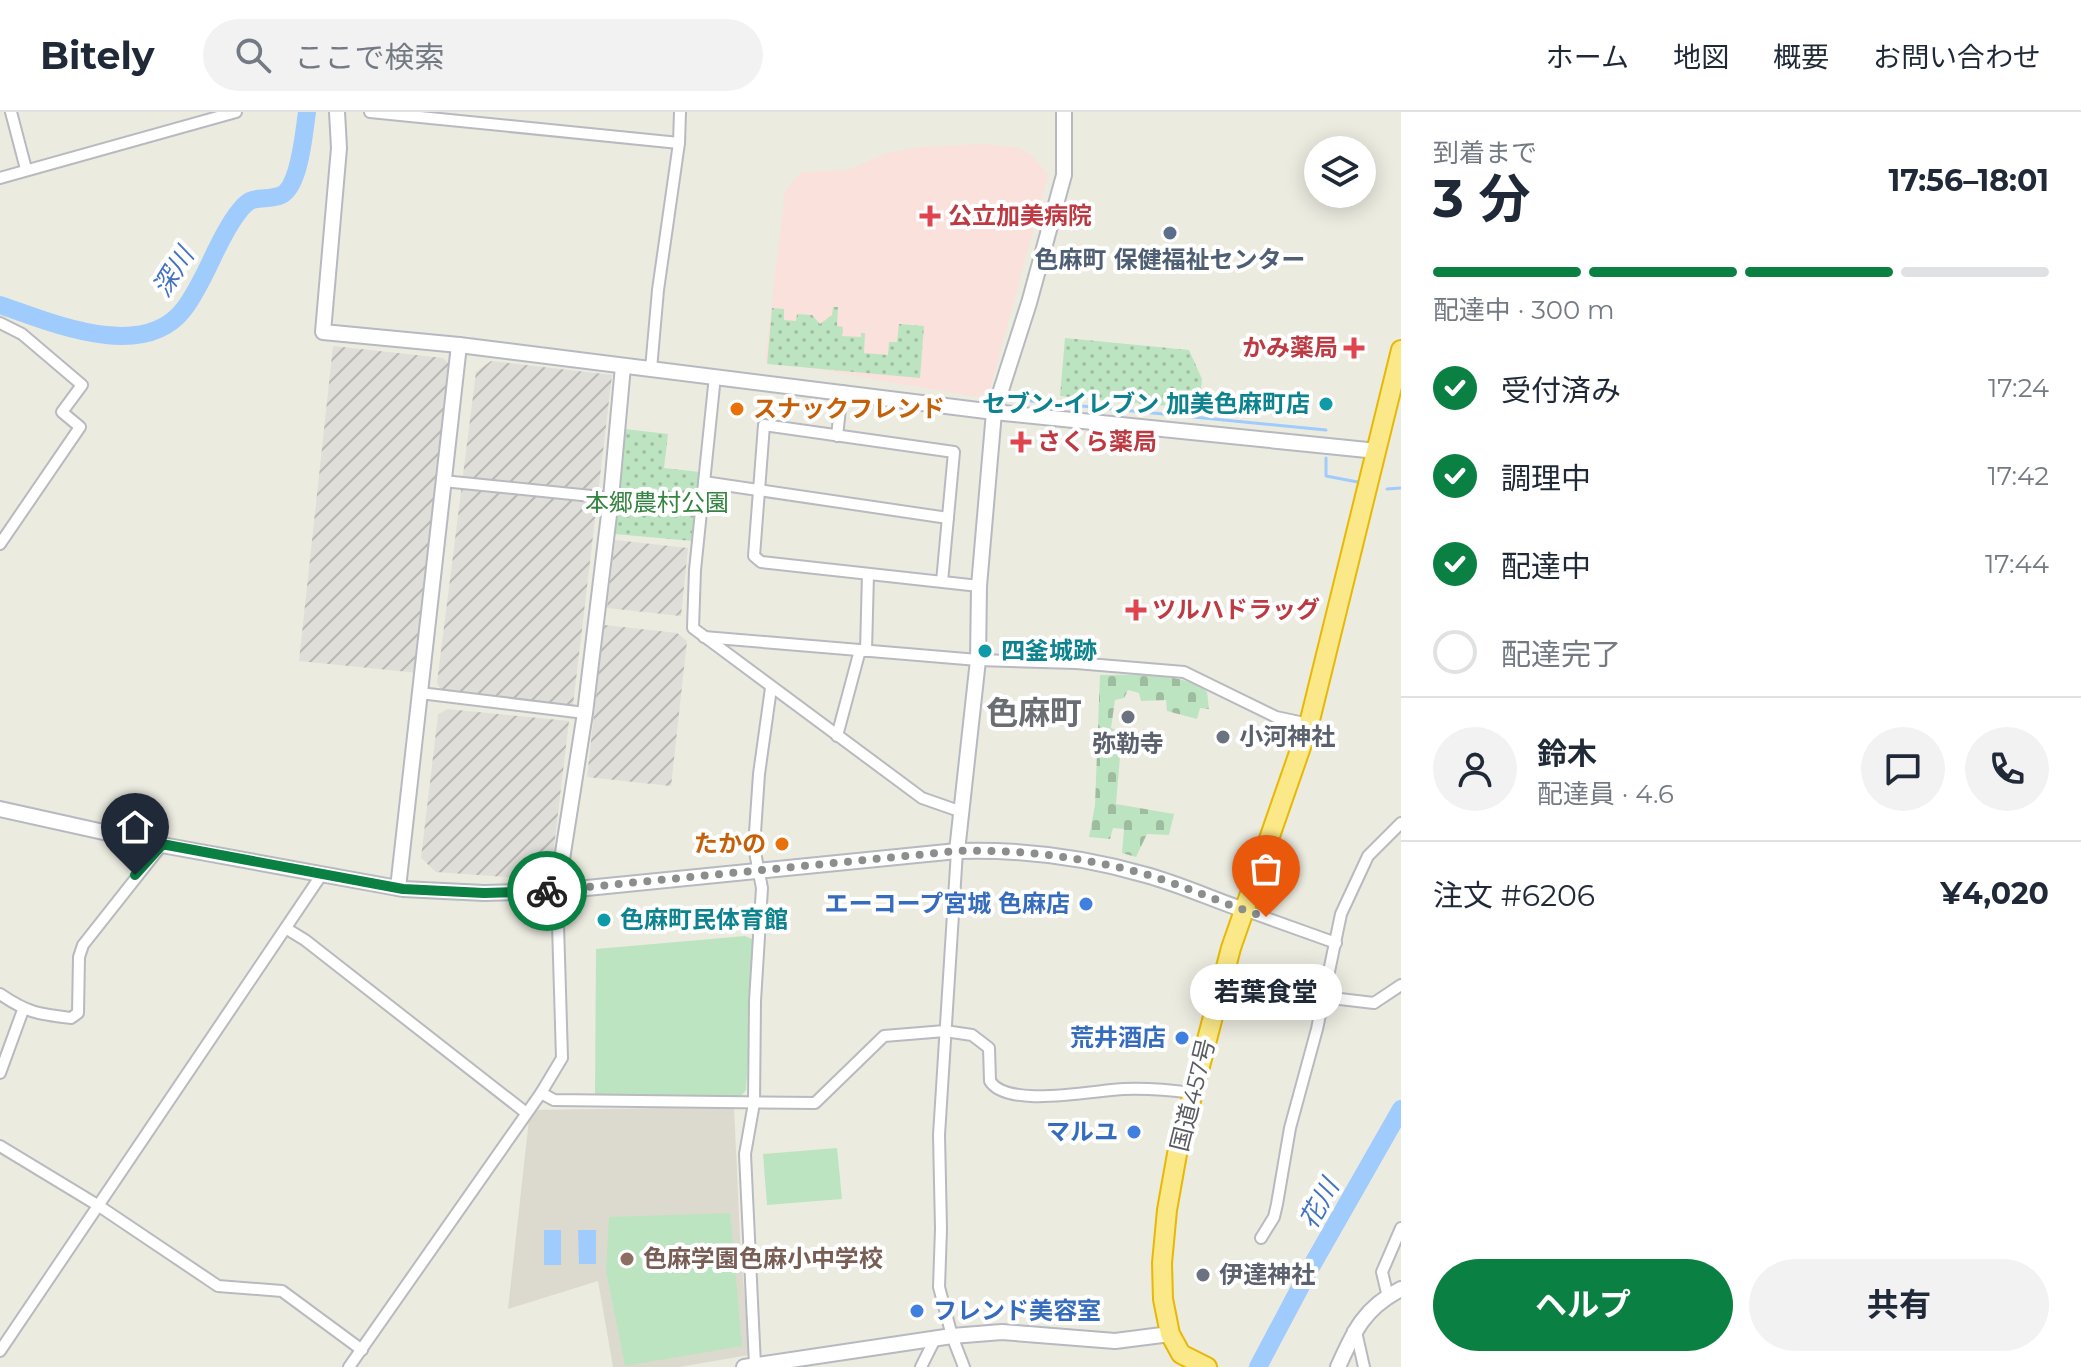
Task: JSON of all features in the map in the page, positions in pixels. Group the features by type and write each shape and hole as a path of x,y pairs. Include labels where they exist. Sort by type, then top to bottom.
{"highway":[{"name":"国道457号","path":"1170,1334 1163,1299 1165,1236 1177,1154 1231,948 1309,724 1401,350"},
{"path":"1170,1334 1181,1354 1205,1367"}],"street":[{"path":"11,112 26,169"},
{"path":"0,178 236,112"},
{"path":"337,112 339,148 323,332 459,345 994,412 1377,451"},
{"path":"370,112 679,143"},
{"path":"651,369 658,290 679,143 680,112"},
{"path":"964,1367 939,1287 939,1135 957,851 978,660 979,586 994,412 1030,299 1064,175 1064,112"},
{"path":"0,323 22,334 82,385 62,412 80,427 0,544"},
{"path":"398,888 459,345"},
{"path":"349,1367 541,1093 562,1058 557,891 585,713 611,498 623,366"},
{"path":"715,376 695,570 693,628 922,798 962,812"},
{"path":"837,436 842,391"},
{"path":"942,582 954,452 764,425 754,556 761,562 868,574 942,582 979,586"},
{"path":"443,481 611,498"},
{"path":"704,482 948,518"},
{"path":"837,736 863,650 868,574"},
{"path":"704,637 978,660 1076,663 1184,672 1276,717 1309,724"},
{"path":"771,688 756,798 754,850 762,888 755,1001 754,1103 745,1154 750,1366 952,1336 1002,1332 1115,1341 1170,1334"},
{"path":"420,693 585,713"},
{"path":"0,809 162,845 398,888 484,893 557,891 957,851 1008,849 1145,875 1336,943"},
{"path":"1261,1238 1274,1217 1290,1128 1317,1029 1341,914 1368,856 1401,823"},
{"path":"0,994 23,1010 38,1014 71,1018 78,1013 79,957 83,945 162,845"},
{"path":"0,1351 322,874"},
{"path":"287,929 525,1112"},
{"path":"1323,997 1374,1003 1401,985"},
{"path":"0,1073 23,1010"},
{"path":"541,1093 554,1100 815,1103 884,1036 945,1031 972,1035 989,1048 990,1081 999,1091 1068,1095 1156,1088 1193,1093"},
{"path":"0,1146 99,1206 218,1286 282,1291 362,1350"},
{"path":"1338,1367 1353,1331 1366,1313 1394,1293 1382,1272 1401,1228"},
{"path":"1353,1331 1364,1367"},
{"path":"921,1367 935,1339"}],"shaded area":[{"path":"981,144 1016,147 1033,156 1048,175 990,389 977,397 765,360 785,192 802,172 848,170 887,153 918,147"},
{"path":"333,346 443,358 452,367 419,673 299,661"},
{"path":"491,361 612,375 573,705 441,690 437,683 476,372"},
{"path":"615,540 688,548 681,616 607,608"},
{"path":"604,625 677,633 687,641 671,786 587,777"},
{"path":"447,709 569,721 550,880 436,872 421,858 438,715"},
{"name":"色麻学園色麻小中学校","path":"734,1107 749,1355 679,1367 613,1367 598,1281 508,1309 530,1110"}],"green space":[{"path":"833,307 838,307 837,326 843,327 842,336 861,337 861,333 865,333 864,353 888,355 889,342 897,342 899,324 924,326 920,378 767,364 772,308 784,309 784,320 796,321 797,314 812,315 820,324 832,315"},
{"path":"1065,338 1189,350 1202,379 1199,409 1060,396"},
{"name":"本郷農村公園","path":"625,429 668,434 664,468 700,472 693,541 614,534"},
{"path":"1100,675 1171,677 1197,685 1207,692 1209,709 1200,708 1197,719 1167,711 1166,700 1141,701 1139,693 1128,690 1124,698 1115,700 1111,728 1120,732 1120,737 1107,736 1107,741 1121,745 1116,804 1174,814 1169,835 1147,834 1136,857 1122,853 1124,829 1113,828 1110,839 1089,837 1095,805"},
{"path":"745,936 756,941 746,1090 741,1096 595,1094 596,949"},
{"path":"837,1148 842,1199 767,1205 763,1154"},
{"path":"730,1213 742,1346 625,1366 606,1271 609,1217"}],"water":[{"path":"544,1230 561,1230 561,1265 544,1265"},
{"path":"578,1230 596,1230 596,1264 579,1264"}],"waterway":[{"name":"深川","path":"0,305 95,334 145,334 166,325 192,298 242,207 252,200 279,196 292,183 300,159 307,112"},
{"path":"1031,401 1326,430"},
{"path":"1326,458 1326,476 1363,483"},
{"path":"1387,489 1401,488"},
{"name":"花川","path":"1258,1367 1401,1109"}],"way so far":[{"path":"547,891 957,851 1008,849 1145,875 1266,917"}],"place":[{"name":"公立加美病院","path":"930,216"},
{"name":"色麻町 保健福祉センター","path":"1170,233"},
{"name":"かみ薬局","path":"1354,348"},
{"name":"セブン-イレブン 加美色麻町店","path":"1326,404"},
{"name":"スナックフレンド","path":"737,409"},
{"name":"さくら薬局","path":"1021,442"},
{"name":"ツルハドラッグ","path":"1136,610"},
{"name":"四釜城跡","path":"985,651"},
{"name":"弥勒寺","path":"1128,717"},
{"name":"小河神社","path":"1223,737"},
{"name":"たかの","path":"782,844"},
{"name":"エーコープ宮城 色麻店","path":"1086,904"},
{"name":"若葉食堂","path":"1266,917"},
{"name":"色麻町民体育館","path":"604,920"},
{"name":"荒井酒店","path":"1182,1038"},
{"name":"マルユ","path":"1134,1132"},
{"name":"色麻学園色麻小中学校","path":"627,1259"},
{"name":"伊達神社","path":"1203,1275"},
{"name":"フレンド美容室","path":"917,1311"}],"district":[{"name":"色麻町","path":"1034,713"}],"route":[{"path":"135,875 162,845 167,845 403,889 484,893 547,891"}]}
